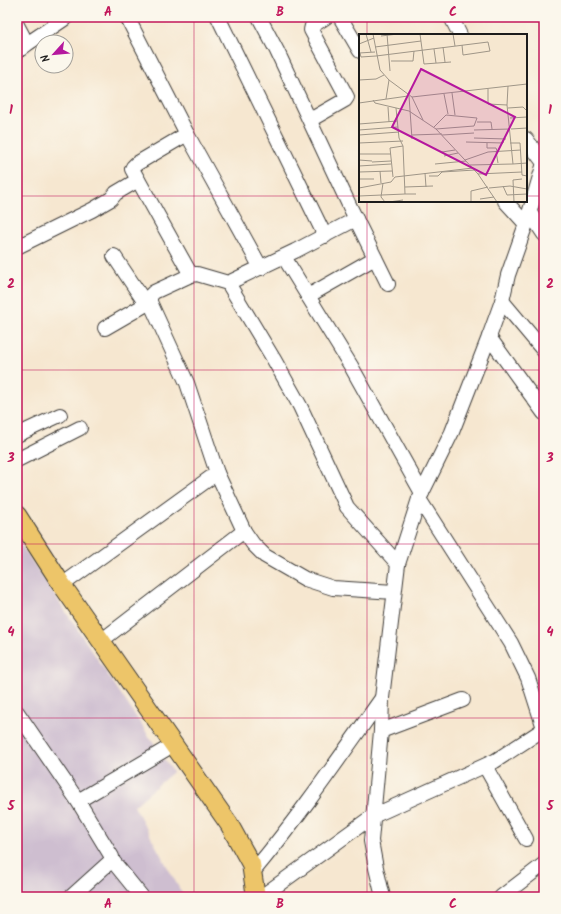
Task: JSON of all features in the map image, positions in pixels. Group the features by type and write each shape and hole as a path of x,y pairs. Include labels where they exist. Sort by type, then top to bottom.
{"main road":[{"path":"17,516 62,585 229,824 251,864 256,897"}],"street":[{"path":"17,25 22,48 67,17"},
{"path":"127,17 187,134 261,268"},
{"path":"218,17 325,236"},
{"path":"259,17 388,284"},
{"path":"310,120 345,100 347,97 311,30 312,26 326,17"},
{"path":"340,17 359,49"},
{"path":"451,17 460,34"},
{"path":"187,134 133,167 134,173 191,275"},
{"path":"383,897 371,841 381,731 382,698 398,564 421,496 452,432 489,337 502,301 508,275 528,218 544,163 527,140"},
{"path":"17,247 92,210 138,180"},
{"path":"506,202 528,218 544,234"},
{"path":"105,328 148,303 150,296 154,292 191,275 196,274 228,283 284,257 356,219"},
{"path":"114,256 148,303 188,383 217,473 244,531 253,544 265,556 305,579 333,588 394,592"},
{"path":"261,897 373,816 485,766 544,729 528,678 511,643 421,496 351,366 284,257"},
{"path":"308,296 375,258"},
{"path":"228,283 300,406 345,503 398,564"},
{"path":"502,301 544,351"},
{"path":"489,337 544,413"},
{"path":"17,435 60,415"},
{"path":"17,460 80,428"},
{"path":"62,585 217,473"},
{"path":"101,641 244,531"},
{"path":"252,873 283,836 319,788 382,698"},
{"path":"381,731 463,700"},
{"path":"17,712 78,801 110,852 112,860 142,897"},
{"path":"78,801 173,745"},
{"path":"485,766 526,839"},
{"path":"71,897 112,860"},
{"path":"501,897 543,866"}],"shaded area":[{"path":"17,539 173,772 134,806 184,897 17,897"}]}
